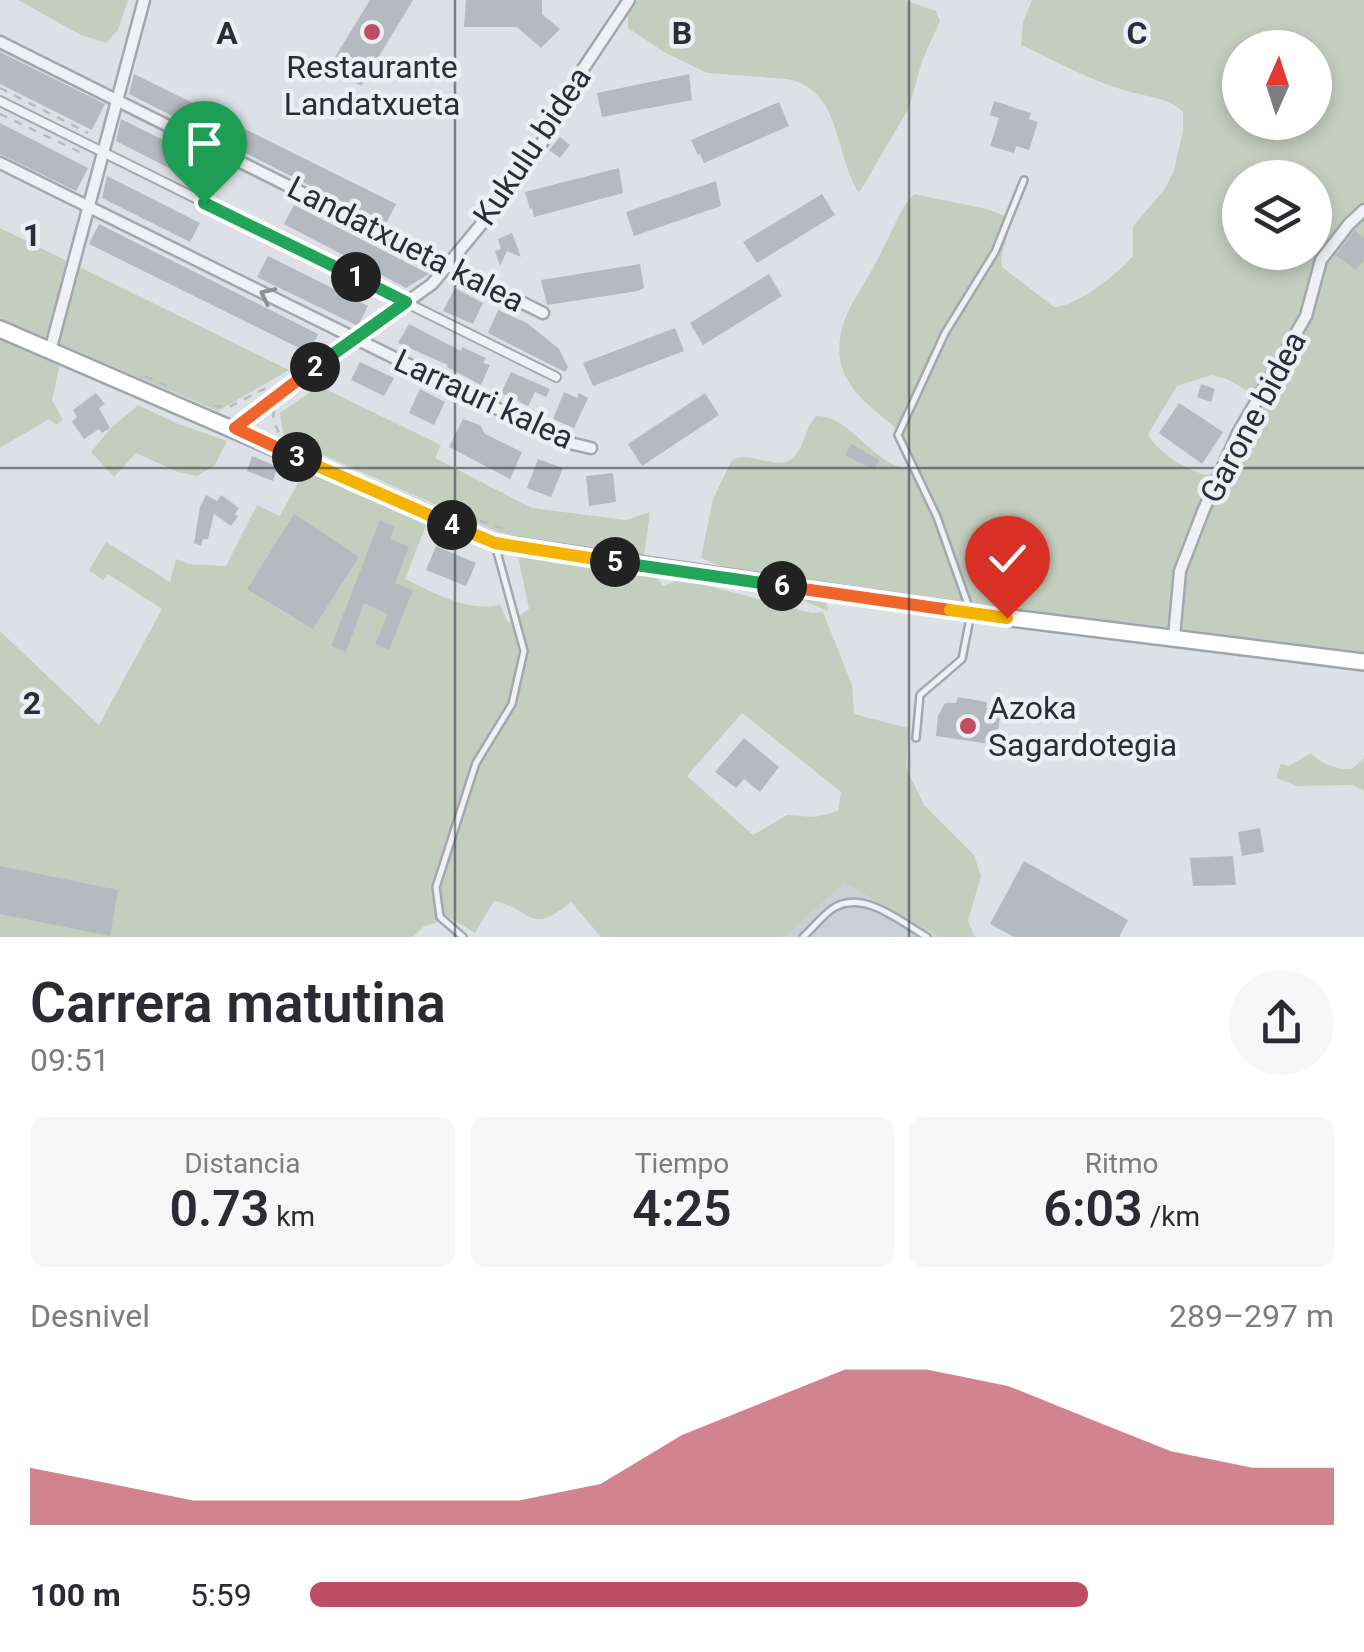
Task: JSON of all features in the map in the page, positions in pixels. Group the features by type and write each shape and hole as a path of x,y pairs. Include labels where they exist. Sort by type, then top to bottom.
{"main road":[{"path":"0,330 495,543 971,613 1364,662"}],"street":[{"path":"50,351 144,0"},
{"name":"Kukulu bidea","path":"235,428 432,284 534,154 629,0"},
{"name":"Landatxueta kalea","path":"0,42 542,313"},
{"path":"0,101 556,377"},
{"name":"Larrauri kalea","path":"0,163 565,442 591,448"},
{"name":"Garone bidea","path":"1174,637 1180,571 1238,433 1306,316 1321,260 1364,210"}],"lane":[{"path":"916,738 920,695 962,659 971,613 937,517 898,434 945,333 996,252 1024,180"},
{"path":"463,937 440,917 436,887 476,763 512,704 524,650 495,543"},
{"path":"803,937 832,909 844,903 867,902 927,937"}],"path":[{"path":"145,376 177,391"},
{"path":"210,405 229,407 270,386"},
{"path":"276,406 273,420 279,434"},
{"path":"478,520 516,532"}],"shaded area":[{"path":"844,883 940,937 786,937"}],"green space":[{"path":"18,0 128,0 118,30 106,43 81,35"},
{"path":"638,0 904,0 936,11 940,21 922,61 909,108 859,193 827,109 818,96 805,85 787,79 707,73 664,52 628,28 628,14"},
{"path":"1032,0 1364,0 1364,652 899,594 847,584 830,586 826,598 828,611 701,558 713,499 732,460 748,457 786,462 797,453 816,416 839,423 892,464 904,468 911,463 910,448 902,435 848,381 841,362 840,338 853,302 914,194 1005,216 1008,229 1002,267 1054,307 1085,295 1133,256 1133,226 1165,189 1174,170 1183,112 1163,100 1093,79 1021,45 1023,22","holes":["1211,375 1251,393 1235,439 1221,462 1207,475 1173,460 1148,434 1177,386"]},
{"path":"0,228 289,370 218,411 64,346 52,400 63,420 56,425 49,419 0,448"},
{"path":"319,386 441,445 435,458 532,508 626,520 650,512 644,557 663,586 682,579 812,613 823,612 852,685 854,714 908,728 906,768 924,805 974,855 981,876 968,921 975,937 940,937 844,883 786,937 601,937 571,902 547,918 538,919 494,901 475,933 450,918 423,927 413,937 0,937 0,631 99,725 162,609 108,574 103,580 89,570 106,542 170,582 176,559 188,564 226,566 257,505 280,516 306,468 427,523 405,579 463,604 500,605 508,623 529,609 514,536 284,438 280,413","holes":["742,713 841,792 838,811 815,817 787,815 753,835 687,776"]},
{"path":"138,405 227,441 215,465 197,476 136,453 114,477 91,452"},
{"path":"1311,753 1324,763 1346,769 1352,769 1364,758 1364,791 1353,785 1297,786 1276,778 1281,764 1289,766"}],"building":[{"name":"Restaurante Landatxueta","path":"370,0 413,0 361,86 329,67"},
{"name":"Restaurante Landatxueta","path":"466,0 542,0 542,14 560,29 541,48 517,27 464,27"},
{"path":"0,52 105,104 92,130 0,84"},
{"path":"134,74 396,204 386,224 129,94"},
{"path":"689,74 692,100 602,117 597,93"},
{"path":"994,101 1031,113 1029,119 1038,122 1029,150 1016,146 1014,153 990,146 999,118 990,115"},
{"path":"779,102 789,126 704,163 698,155 691,140"},
{"path":"121,119 226,171 216,192 116,141"},
{"path":"0,123 88,168 76,191 0,154"},
{"path":"560,137 570,145 560,158 549,150"},
{"path":"619,168 623,193 534,217 525,192"},
{"path":"107,176 200,223 190,242 102,198"},
{"path":"716,181 721,206 634,236 626,212"},
{"path":"822,194 835,215 757,263 743,242"},
{"path":"294,205 429,274 406,288 284,224"},
{"path":"99,224 318,334 309,353 89,244"},
{"path":"1355,230 1364,238 1364,260 1355,270 1336,255"},
{"path":"512,233 521,257 507,251 500,266 495,251 501,249 498,239"},
{"path":"268,256 368,306 358,326 257,277"},
{"path":"640,264 644,288 638,291 547,305 541,280"},
{"path":"769,274 782,296 703,345 690,323"},
{"path":"455,288 483,303 473,324 443,311"},
{"path":"498,310 527,323 559,349 568,367 565,372 488,333"},
{"path":"409,324 461,351 462,347 486,358 483,363 490,365 481,385 398,343"},
{"path":"675,328 684,351 593,386 583,363"},
{"path":"360,362 394,378 384,396 351,380"},
{"path":"511,372 550,389 546,397 535,392 528,406 501,393"},
{"path":"1201,384 1215,389 1211,402 1197,397"},
{"path":"420,389 445,402 434,425 409,413"},
{"path":"564,392 588,398 574,428 553,419"},
{"path":"96,393 105,404 99,408 110,428 102,433 99,429 84,439 72,422 77,417 73,410"},
{"path":"705,393 719,415 642,466 628,444"},
{"path":"1179,403 1223,432 1202,464 1159,433"},
{"path":"463,419 480,425 485,434 522,452 510,479 449,447"},
{"path":"851,444 879,460 874,470 845,455"},
{"path":"252,456 278,467 273,481 247,471"},
{"path":"538,459 563,468 551,497 527,488"},
{"path":"613,473 616,502 589,506 586,476"},
{"path":"206,495 217,501 221,495 239,508 231,526 214,514 208,539 203,539 201,546 194,543"},
{"path":"294,514 359,557 313,629 247,589"},
{"path":"380,520 395,527 390,539 409,547 395,583 413,590 389,650 375,644 388,614 364,603 346,652 331,646"},
{"path":"436,546 476,563 466,586 426,570"},
{"name":"Azoka Sagardotegia","path":"958,697 987,702 986,708 1001,710 996,745 936,736 938,716 945,703 956,703"},
{"path":"744,738 779,767 760,792 744,779 736,788 715,772"},
{"path":"1260,828 1264,852 1242,856 1238,832"},
{"path":"1233,856 1236,885 1193,886 1190,858"},
{"path":"1024,861 1128,920 1119,937 1014,937 990,924"},
{"path":"0,866 118,890 110,936 0,914"}],"place":[{"name":"Restaurante Landatxueta","path":"372,32"},
{"name":"Azoka Sagardotegia","path":"968,726"}],"route":[{"path":"204,203 406,302 235,428 495,543 1007,618"}]}
